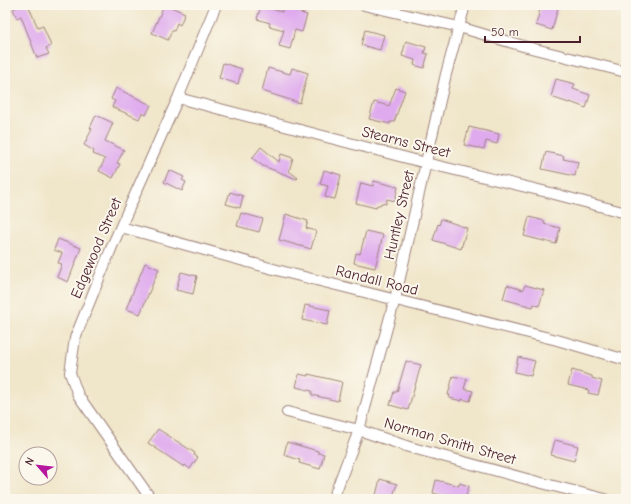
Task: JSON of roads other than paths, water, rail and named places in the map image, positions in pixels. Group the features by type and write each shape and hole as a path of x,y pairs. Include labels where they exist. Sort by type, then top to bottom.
{"street":[{"name":"Edgewood Street","path":"149,496 78,395 70,374 75,338 121,227 178,98 216,5"},
{"path":"364,5 459,27 524,46 626,72"},
{"name":"Huntley Street","path":"333,499 359,430 394,300 446,74 465,5"},
{"name":"Stearns Street","path":"178,98 426,163 547,192 626,213"},
{"name":"Randall Road","path":"121,227 288,273 557,340 626,360"},
{"name":"Norman Smith Street","path":"287,412 359,430 416,449 605,499"}]}
